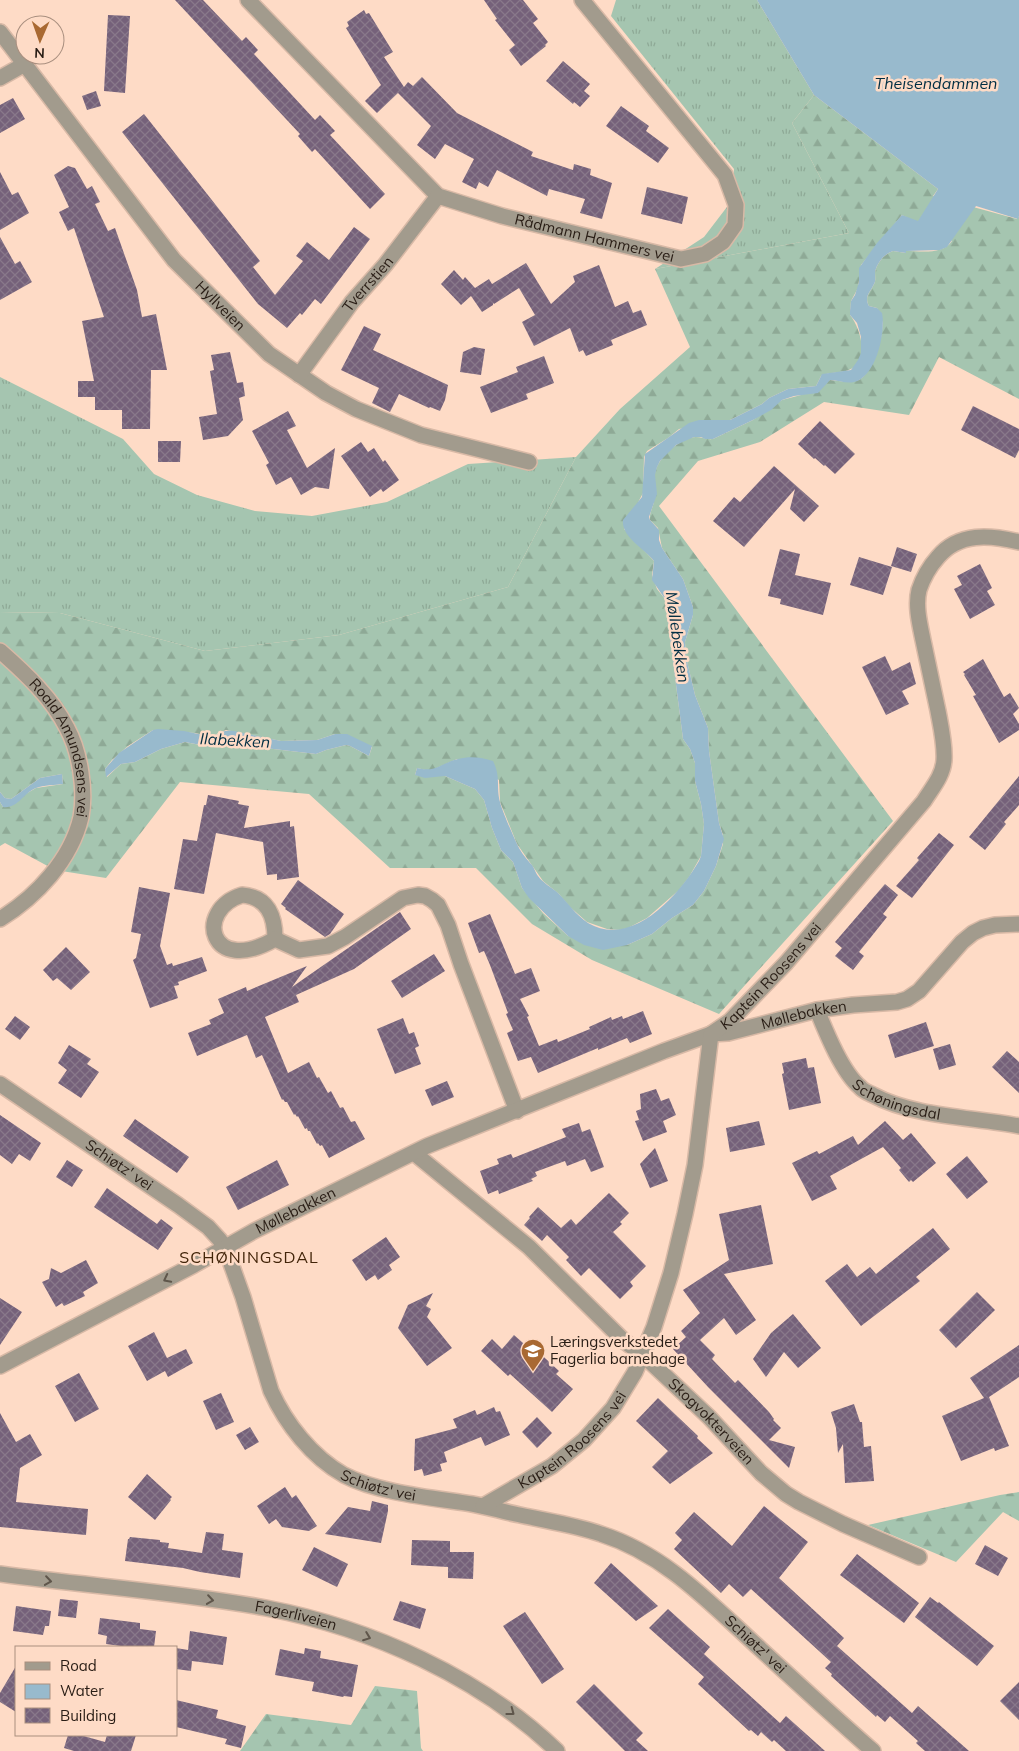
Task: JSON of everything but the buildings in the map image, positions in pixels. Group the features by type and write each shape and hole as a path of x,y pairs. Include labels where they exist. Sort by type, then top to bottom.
{"street":[{"name":"Rådmann Hammers vei","path":"248,0 438,196 502,216 680,259 705,254 723,242 735,225 736,205 725,175 582,0"},
{"name":"Hyllveien","path":"0,32 15,51"},
{"path":"0,78 23,65"},
{"name":"Hyllveien","path":"26,65 174,260 269,354 326,393 356,409 421,435 529,462"},
{"name":"Tverrstien","path":"300,376 352,302 385,265 438,196"},
{"name":"Kaptein Roosens vei","path":"483,1506 552,1466 584,1440 613,1408 635,1372 654,1327 686,1214 695,1165 711,1034 730,1021 786,963 924,801 939,780 944,760 943,736 920,625 918,600 919,591 928,570 945,548 954,543 977,537 1019,542"},
{"name":"Roald Amundsens vei","path":"0,651 38,687 59,713 74,743 82,788 81,817 64,856 39,889 15,910 0,919"},
{"path":"275,939 299,950 328,946 345,937 403,898 418,895 432,900 438,905 448,925 517,1111"},
{"name":"Møllebakken","path":"2,1362 194,1265 254,1231 444,1139 711,1034 728,1033 817,1010 897,1002 908,999 919,991 962,942 973,934 983,928 995,925 1019,924"},
{"name":"Schøningsdal","path":"817,1010 830,1040 849,1074 860,1088 886,1102 919,1110 1019,1126"},
{"name":"Schiøtz' vei","path":"0,1084 178,1204 208,1227 225,1248 243,1297 271,1391 286,1419 307,1446 344,1475 365,1484 408,1494 483,1506 584,1528 621,1540 657,1560 686,1581 873,1751"},
{"name":"Skogvokterveien","path":"414,1153 529,1247 624,1341 643,1355 709,1417 761,1473 786,1494 844,1524 919,1558"},
{"name":"Fagerliveien","path":"0,1574 171,1594 266,1608 348,1630 396,1648 439,1668 487,1695 523,1720 557,1751"}],"green space":[{"path":"616,0 757,0 814,95 792,123 849,233 655,269 704,237 730,203 734,169 611,16"},
{"path":"814,95 938,189 933,196 1017,219 1019,216 1019,399 939,357 909,415 824,402 760,442 698,461 659,506 893,821 719,1014 592,960 532,924 476,868 390,868 309,794 180,782 106,878 55,870 5,843 0,846 0,802 3,807 36,788 63,784 62,774 40,778 11,799 5,798 0,792 0,612 60,613 205,651 339,635 508,587 576,457 620,409 690,347 655,269 849,233 792,123","holes":["902,215 952,241 937,250 925,252 906,251 906,253 893,251 879,262 875,272 875,283 867,300 869,306 877,308 883,323 881,338 868,371 863,377 859,380 847,382 830,380 801,395 782,400 753,420 713,439 696,437 684,440 673,447 663,457 657,467 654,476 655,498 650,520 658,528 662,548 683,579 693,607 693,615 685,642 686,657 695,695 708,728 709,751 723,844 716,866 704,891 693,905 672,918 652,934 627,945 568,936 543,913 522,888 513,862 501,850 484,800 475,789 445,776 415,775 417,768 430,771 457,759 499,780 500,802 517,844 543,881 587,922 607,929 620,930 628,928 647,918 679,890 701,856 704,824 695,781 695,763 690,749 683,739 665,599 657,589 652,575 654,561 624,529 643,493 644,457 647,451 679,429 730,420 788,389 816,386 821,376 847,371 857,364 862,351 860,335 850,315 851,301 858,288 861,265","153,730 195,733 208,736 216,735 226,730 281,741 317,740 335,734 372,747 369,756 346,745 316,754 234,742 205,746 185,742 161,749 135,762 121,764 107,777 105,769 112,760 128,746"]},
{"path":"0,377 123,439 154,474 197,495 255,511 312,516 387,502 468,464 576,457 508,587 339,635 205,651 60,613 0,612"},
{"path":"1019,1492 1019,1521 1003,1512 956,1562 868,1525 1000,1495"},
{"path":"375,1686 417,1691 421,1748 423,1751 240,1751 266,1714 351,1725"}],"water":[{"name":"Theisendammen","path":"757,0 1019,0 1019,216 1018,219 976,206 947,247 940,250 906,251 906,253 893,251 879,262 875,272 875,283 867,300 869,306 877,308 882,313 881,342 874,363 862,378 854,382 830,380 818,393 794,396 782,400 771,410 713,439 694,437 676,445 660,461 655,475 657,494 649,517 659,530 659,540 662,548 683,579 693,607 693,615 685,642 686,657 695,695 708,728 709,751 719,823 724,839 716,866 704,891 693,905 672,918 652,934 627,945 603,950 584,945 568,936 529,898 522,888 513,862 501,850 484,800 475,789 445,776 425,778 415,775 417,768 434,768 462,758 476,757 493,761 497,772 501,807 521,852 540,878 558,893 580,916 588,923 605,929 621,929 637,924 652,914 679,889 699,861 704,824 695,781 695,763 690,749 683,739 665,599 652,580 654,561 634,542 623,526 623,520 642,497 645,454 689,423 699,420 730,420 788,389 816,386 822,374 851,370 861,353 861,337 857,323 850,315 851,301 859,282 859,268 877,243 902,215 918,221 938,189 814,95"},
{"name":"Ilabekken","path":"153,730 184,731 208,736 231,731 281,741 317,740 335,734 347,734 372,746 369,756 346,745 316,754 234,742 221,743 211,747 185,742 161,749 135,762 121,764 106,777 105,769 119,753"},
{"path":"62,774 63,784 31,790 13,806 3,807 0,802 0,792 5,798 11,799 40,778"}],"place":[{"name":"Læringsverkstedet Fagerlia barnehage","path":"533,1372"}],"district":[{"name":"SCHØNINGSDAL","path":"249,1257"}],"water label":[{"name":"Møllebekken","path":"678,637"}]}
